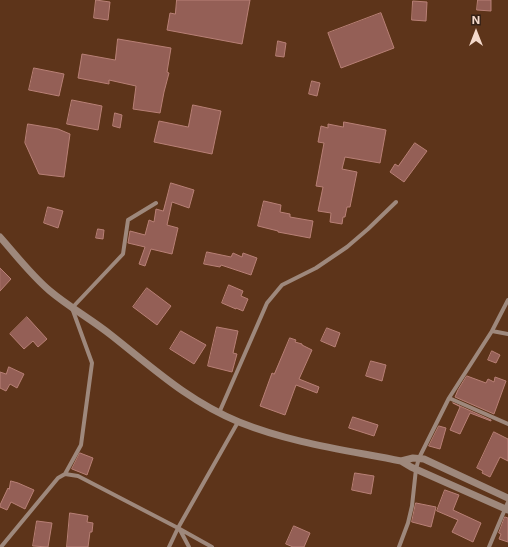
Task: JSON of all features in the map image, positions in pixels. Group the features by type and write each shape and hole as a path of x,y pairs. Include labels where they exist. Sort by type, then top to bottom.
{"street":[{"path":"219,413 267,303 282,285 316,268 347,247 396,202"},
{"path":"72,308 123,254 128,220 156,203"},
{"path":"0,238 50,291 102,328 183,392 219,413 238,422 294,440 401,461 506,510"},
{"path":"399,547 408,523 412,506 416,469 419,458 449,398 492,331 508,300"},
{"path":"1,547 58,478 65,474 81,446 92,363 72,308"},
{"path":"492,331 508,334"},
{"path":"449,398 508,424"},
{"path":"169,547 178,528 238,422"},
{"path":"401,461 413,458 429,461 508,498"},
{"path":"65,474 78,476 212,547"},
{"path":"489,547 506,510 508,502"},
{"path":"178,528 189,547"}],"building":[{"path":"96,0 110,2 108,20 94,18"},
{"path":"177,0 250,0 242,44 167,30 170,13 175,14"},
{"path":"478,0 491,0 491,11 477,10"},
{"path":"413,1 427,2 426,21 412,20"},
{"path":"381,13 394,48 341,68 328,33"},
{"path":"118,39 171,48 167,72 169,73 160,113 133,109 136,86 109,80 109,84 78,78 82,54 115,60"},
{"path":"278,41 286,43 284,57 276,56"},
{"path":"34,68 64,74 59,96 29,90"},
{"path":"312,81 320,83 317,96 309,94"},
{"path":"72,100 102,106 98,130 67,124"},
{"path":"193,105 221,111 212,154 154,142 159,121 188,127"},
{"path":"115,113 122,115 120,128 113,126"},
{"path":"344,122 386,130 380,163 345,157 342,169 357,172 350,207 347,207 342,224 330,222 331,213 318,211 323,187 316,186 324,143 318,142 321,126 328,128 328,124 343,127"},
{"path":"28,124 58,129 70,134 64,177 39,174 25,143"},
{"path":"415,143 427,151 404,182 390,172 395,164 398,166"},
{"path":"171,183 194,190 189,208 172,202 167,225 178,228 172,254 151,249 145,266 139,264 145,247 128,243 130,231 145,235 149,220 154,222 156,209 163,211"},
{"path":"264,201 281,205 280,212 290,214 290,217 313,221 310,238 278,232 258,226"},
{"path":"48,207 63,211 58,228 44,223"},
{"path":"98,229 104,230 103,239 96,238"},
{"path":"207,252 231,257 233,253 242,257 243,253 257,258 251,275 221,265 220,267 204,264"},
{"path":"0,268 11,279 0,291"},
{"path":"229,285 243,291 241,296 248,299 243,311 222,303"},
{"path":"147,288 171,306 157,325 133,307"},
{"path":"27,317 47,339 38,347 33,341 24,349 10,334"},
{"path":"217,327 238,331 233,353 237,354 232,372 208,366"},
{"path":"327,328 340,333 335,347 321,341"},
{"path":"181,331 206,345 194,364 170,349"},
{"path":"290,338 312,350 299,379 319,387 317,393 296,385 285,415 260,406 272,373 274,374"},
{"path":"492,351 500,355 496,363 488,360"},
{"path":"371,361 386,365 382,381 366,376"},
{"path":"9,367 24,374 17,388 10,384 6,391 0,388 0,372 6,374"},
{"path":"467,376 486,383 488,379 494,382 495,377 506,381 494,414 455,397"},
{"path":"453,403 491,421 470,413 460,434 450,430 460,407"},
{"path":"353,417 378,425 374,436 349,428"},
{"path":"439,426 446,428 440,449 429,446"},
{"path":"494,432 508,439 508,461 500,457 490,477 482,473 483,471 477,468"},
{"path":"80,453 93,458 87,475 72,469"},
{"path":"355,473 374,476 371,494 352,490"},
{"path":"11,481 34,490 25,509 11,502 7,510 0,507 8,488 9,489"},
{"path":"445,490 459,495 453,510 481,523 473,542 452,532 458,520 437,511"},
{"path":"416,503 436,507 431,527 412,522"},
{"path":"70,513 88,516 87,522 93,523 88,547 67,547"},
{"path":"505,517 508,518 508,542 499,539 501,534 499,533"},
{"path":"37,521 52,523 48,547 33,546"},
{"path":"294,526 310,533 304,547 293,547 286,544"}]}
